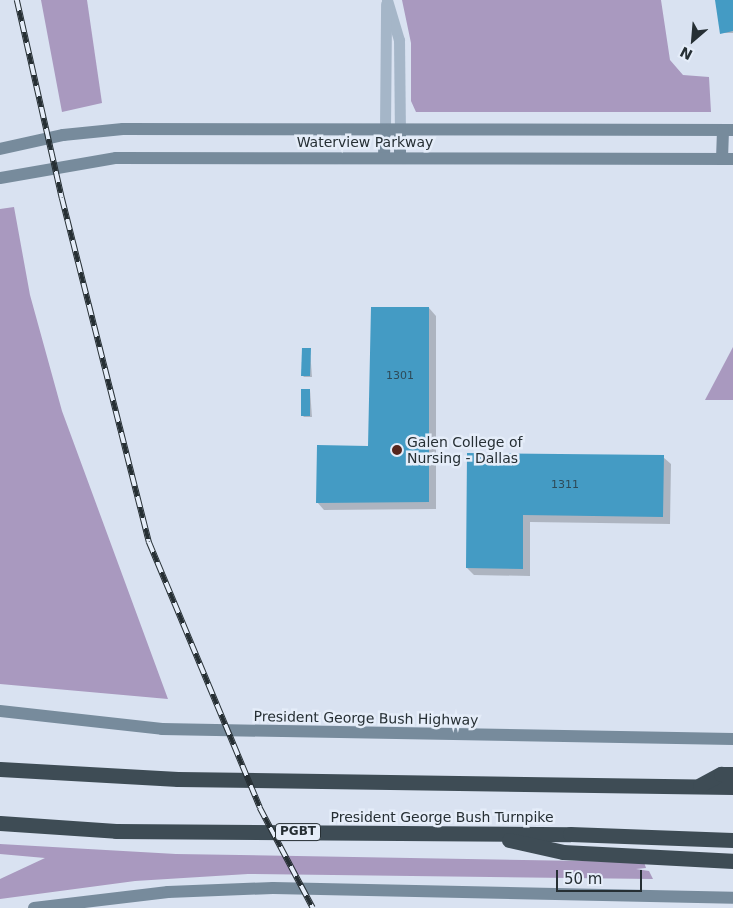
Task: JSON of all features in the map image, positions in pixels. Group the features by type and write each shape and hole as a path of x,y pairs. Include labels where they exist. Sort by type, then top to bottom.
{"highway":[{"path":"0,769 178,780 733,787"},
{"path":"698,786 721,774 733,774"},
{"name":"President George Bush Turnpike","path":"0,823 116,830 480,834 733,840"},
{"path":"480,834 563,852 733,861"}],"main road":[{"name":"Waterview Parkway","path":"0,149 63,135 123,129 728,130"},
{"path":"384,156 385,130"},
{"path":"400,130 400,157"},
{"path":"727,159 728,130"},
{"name":"Waterview Parkway","path":"0,178 116,158 384,156 727,159"},
{"name":"President George Bush Highway","path":"0,711 162,729 733,739"},
{"path":"34,908 168,892 273,888 733,898"}],"street":[{"path":"385,130 387,0"},
{"path":"387,0 399,40 400,130"}],"shaded area":[{"path":"41,0 87,0 102,103 62,112"},
{"path":"402,0 661,0 670,60 683,75 709,77 711,112 416,112 411,101 411,43"},
{"path":"14,207 30,295 62,411 168,699 0,684 0,209"},
{"path":"733,347 733,400 705,400"},
{"path":"0,844 176,854 644,862 646,868 636,869 649,871 653,879 248,874 135,881 0,899 0,879 45,858 0,854"}],"building":[{"path":"715,0 733,0 733,31 720,34"},
{"path":"371,307 429,307 429,502 316,503 317,445 368,446"},
{"path":"302,348 311,348 310,376 301,376"},
{"path":"301,389 310,389 310,416 301,416"},
{"path":"467,453 664,455 663,517 523,515 523,569 466,568"}],"railway":[{"path":"17,0 62,198 149,542 260,808 313,908"}],"place":[{"name":"Galen College of Nursing - Dallas","path":"397,450"}]}
